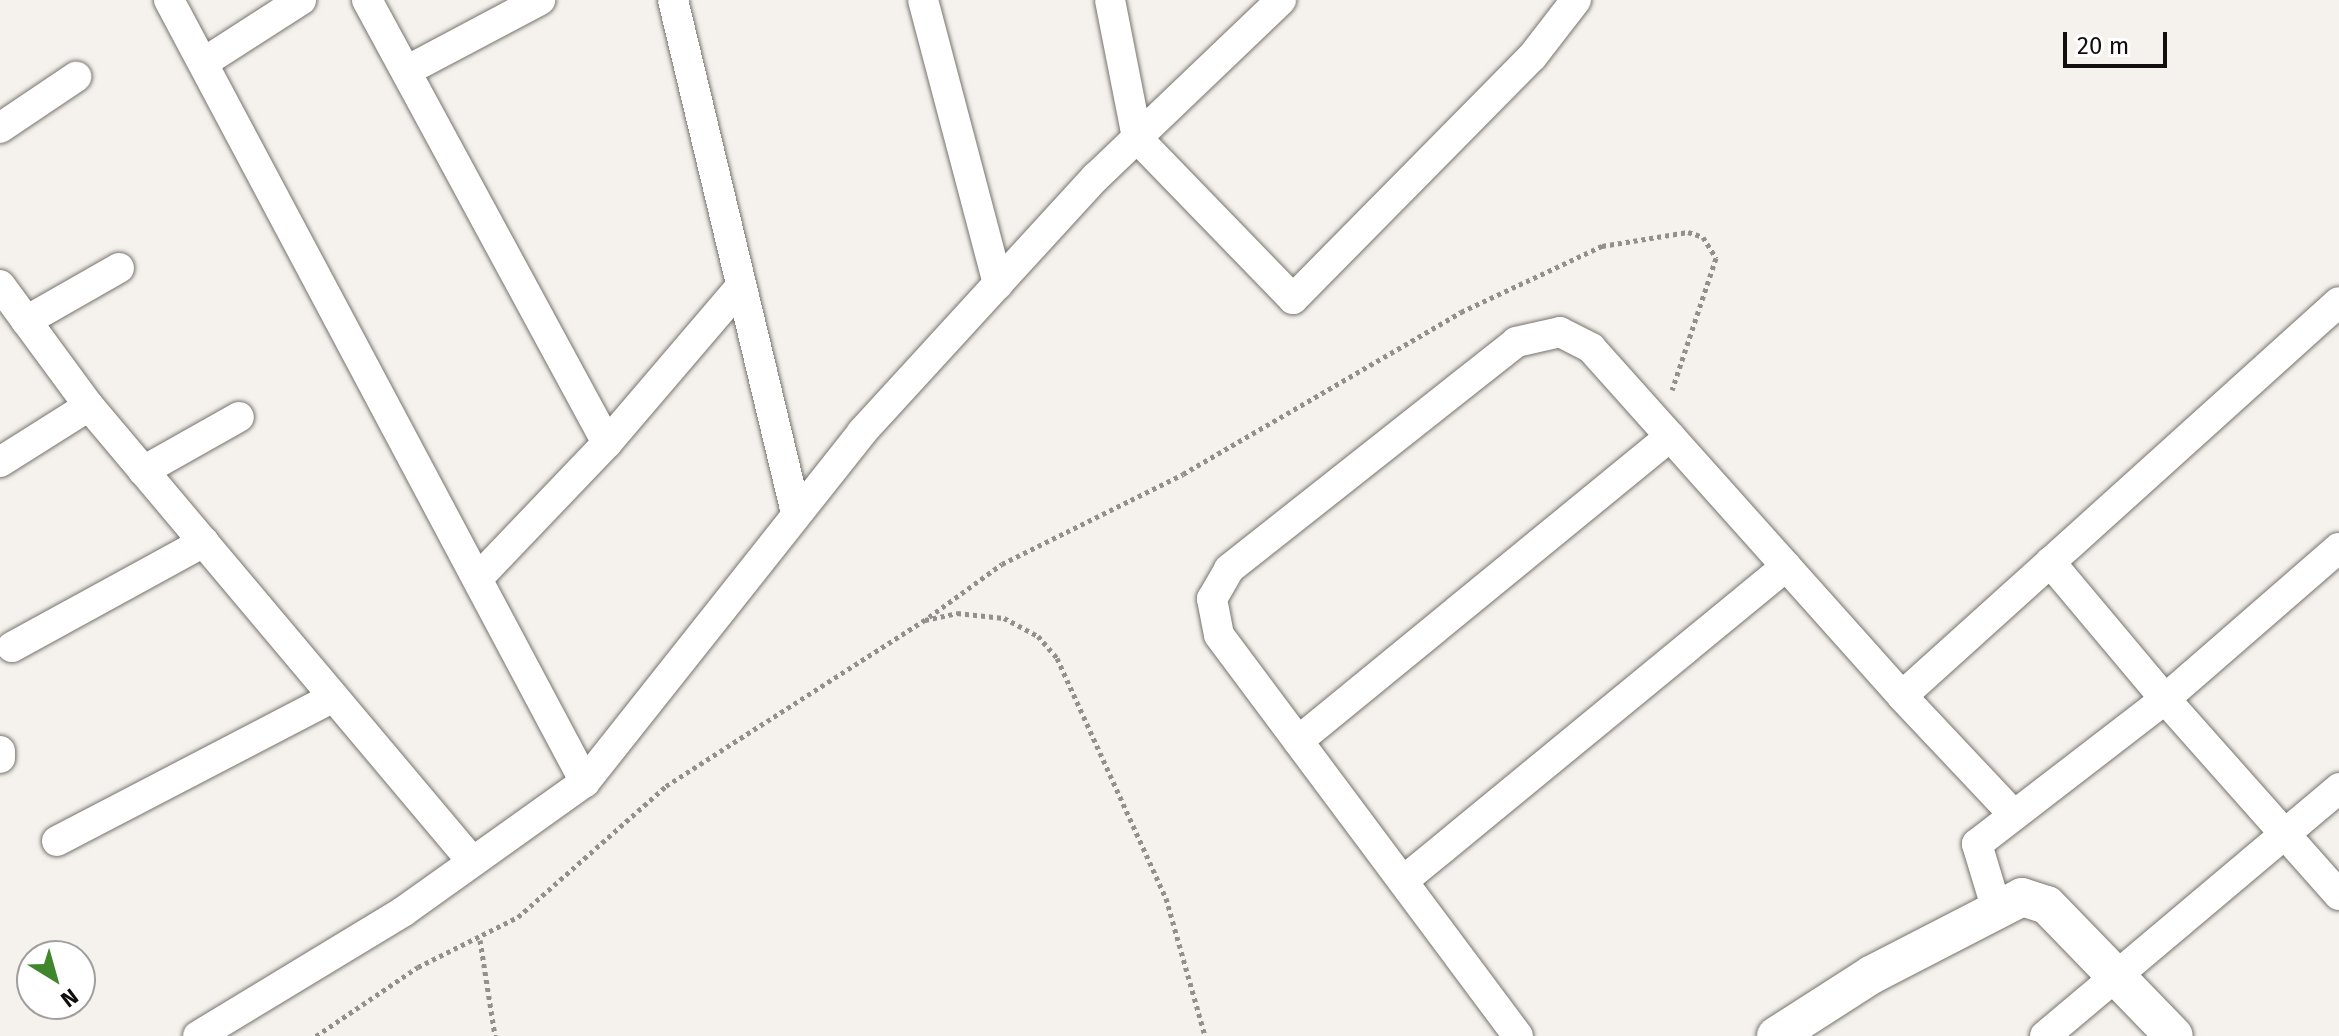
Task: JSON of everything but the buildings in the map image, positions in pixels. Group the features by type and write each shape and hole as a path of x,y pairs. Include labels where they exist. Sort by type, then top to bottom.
{"street":[{"path":"169,0 206,61 585,782"},
{"path":"206,61 301,0"},
{"path":"367,0 607,443"},
{"path":"406,71 540,0"},
{"path":"673,0 796,513"},
{"path":"923,0 998,284"},
{"path":"1110,0 1137,138 1293,299 1532,57 1576,0"},
{"path":"198,1036 404,911 471,860 585,782 796,513 998,284 1137,138 1281,0"},
{"path":"0,128 76,77"},
{"path":"26,321 119,268"},
{"path":"0,285 89,406 471,860"},
{"path":"479,577 607,443 741,286"},
{"path":"1902,696 2339,302"},
{"path":"1518,1036 1219,635 1212,599 1229,569 1532,334 1578,339 1665,430 1902,696 2014,815"},
{"path":"0,462 89,406"},
{"path":"143,471 239,417"},
{"path":"1298,741 1665,430"},
{"path":"12,647 204,542"},
{"path":"1996,907 1977,844 2165,699 2339,548"},
{"path":"2050,562 2165,699 2339,895"},
{"path":"1403,881 1786,566"},
{"path":"57,841 334,697"},
{"path":"0,751 0,758"},
{"path":"2045,1036 2339,788"},
{"path":"1776,1036 1996,907 2022,897 2047,905 2121,974 2174,1036"}],"path":[{"path":"316,1036 418,967 480,940 559,886 666,786 925,620 1002,564 1183,474 1461,312 1602,246 1688,232 1703,237 1716,258 1665,430"},
{"path":"925,620 957,613 1004,618 1038,636 1057,658 1166,898 1205,1036"},
{"path":"480,940 495,1036"}]}
